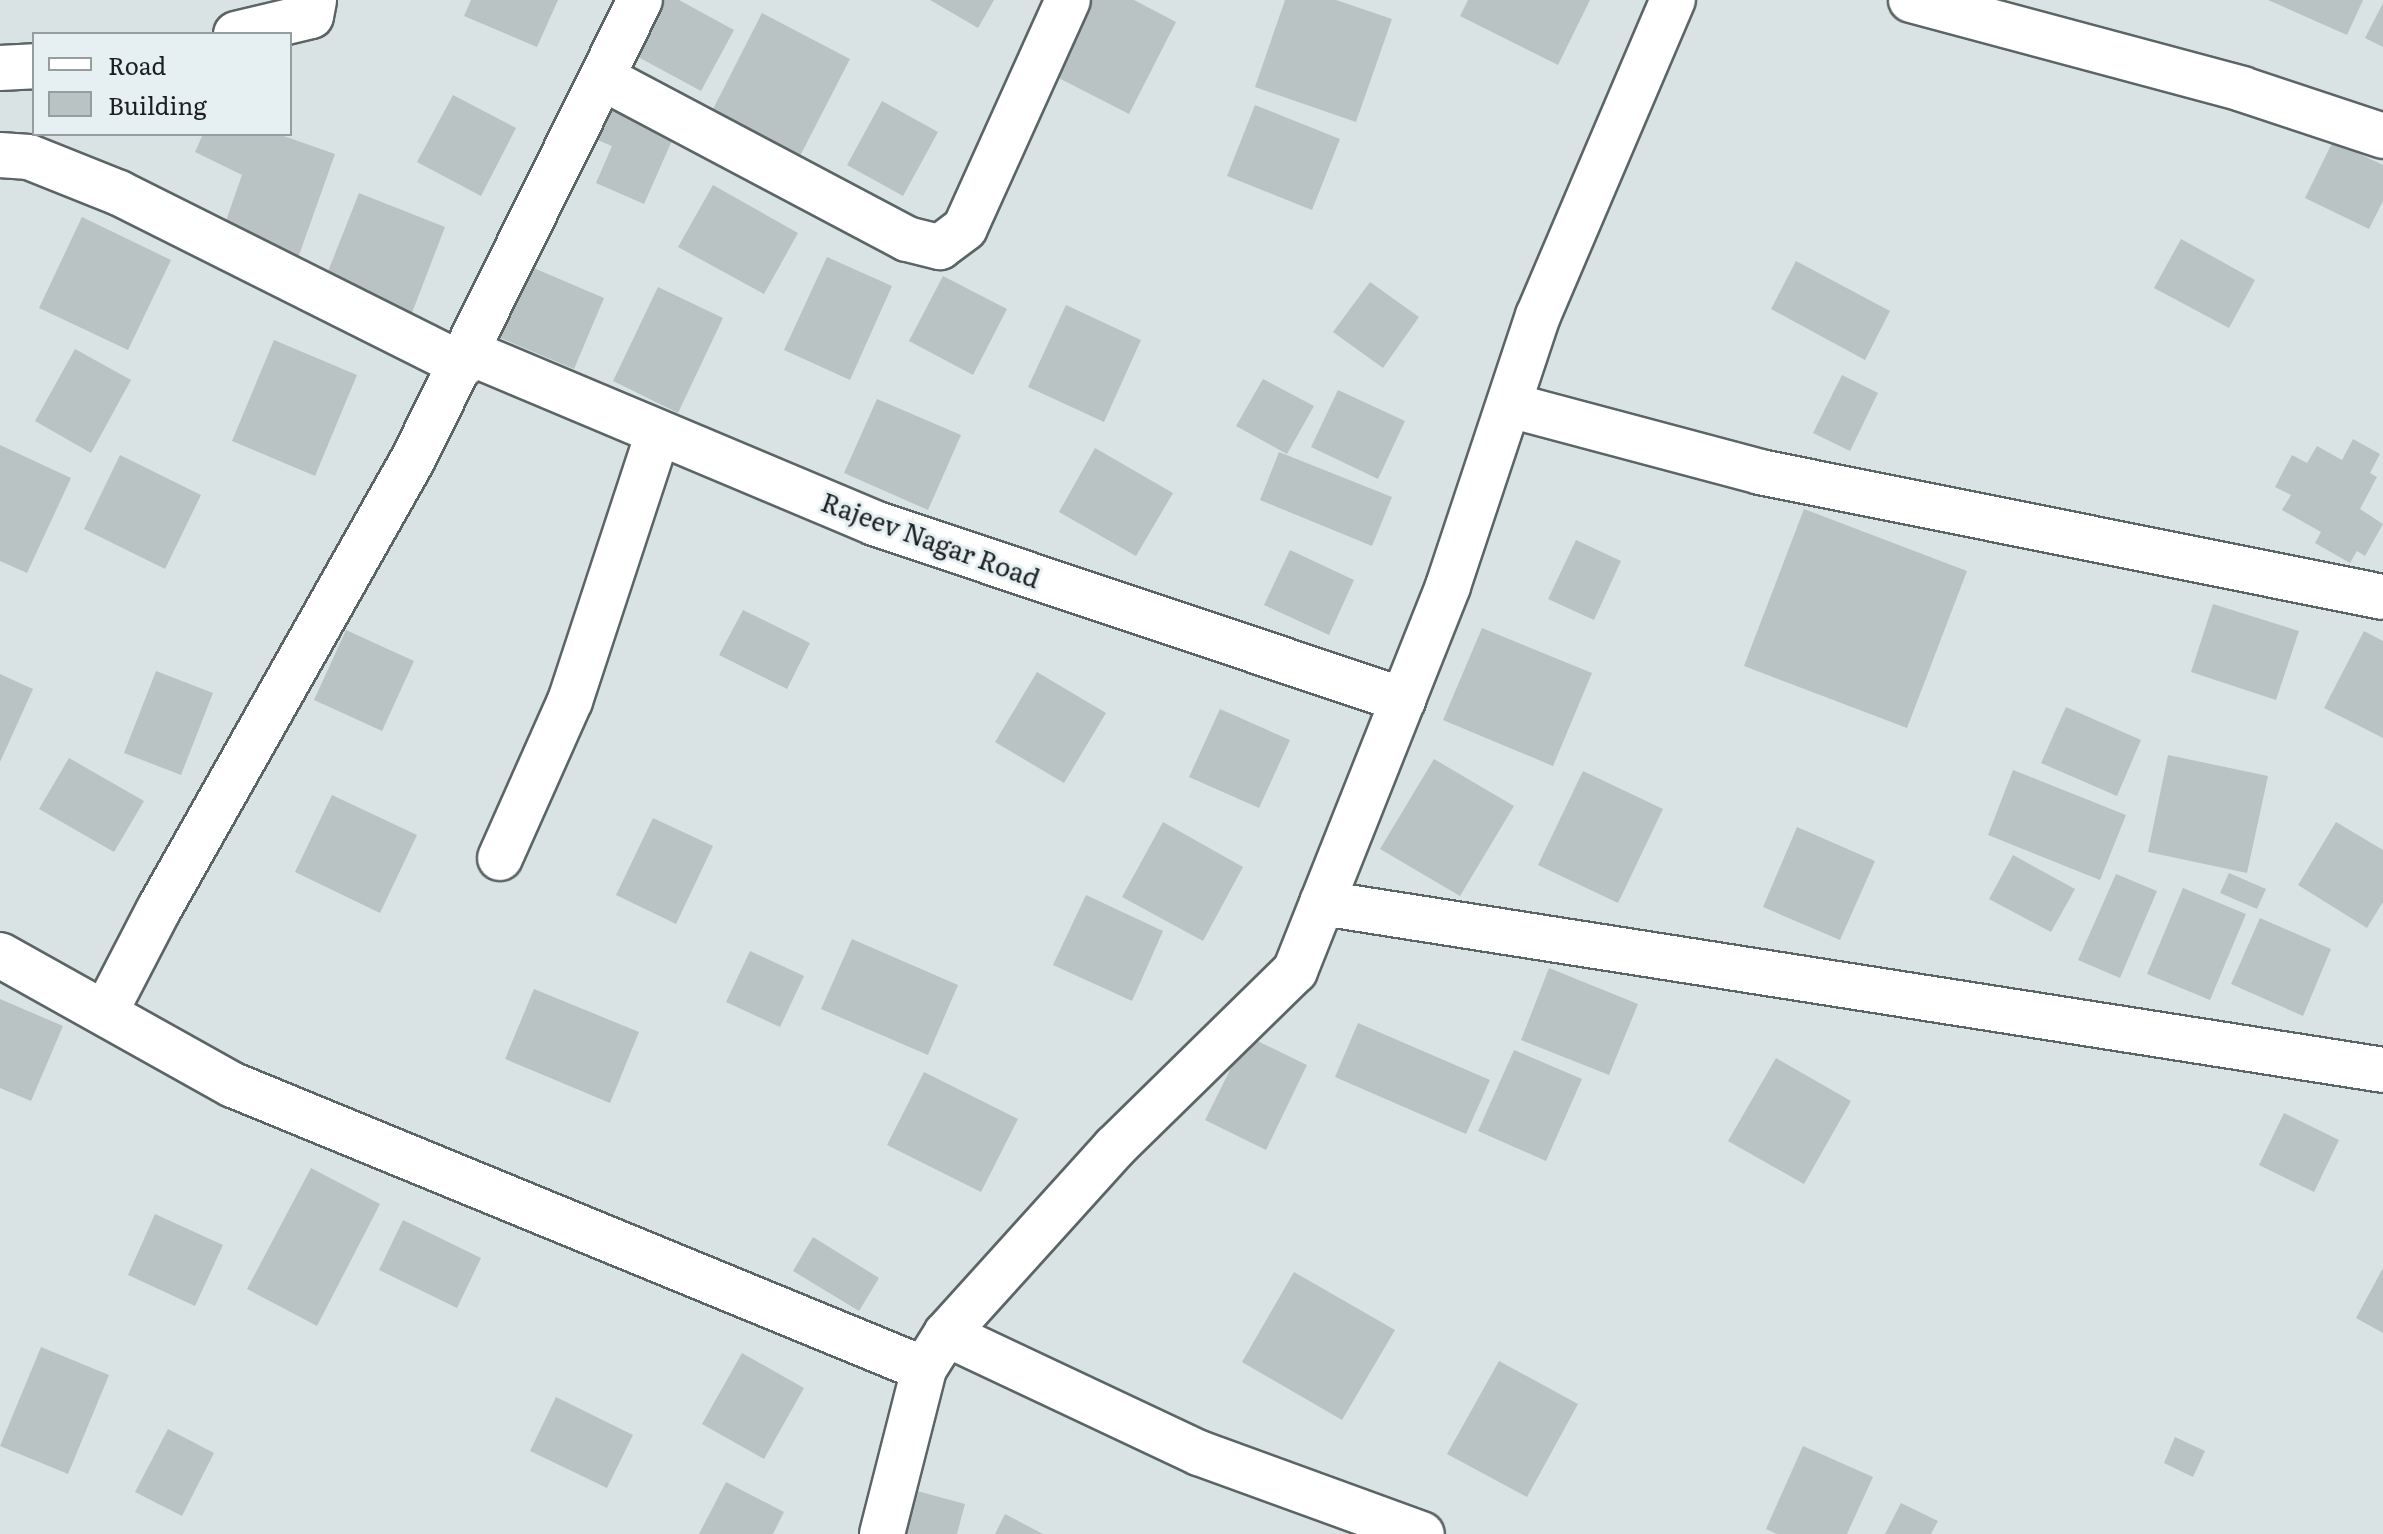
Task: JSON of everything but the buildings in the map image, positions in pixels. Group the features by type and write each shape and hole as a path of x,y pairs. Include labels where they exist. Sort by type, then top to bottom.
{"street":[{"path":"244,32 311,16 314,0"},
{"path":"105,1013 159,909 412,461 640,0"},
{"path":"603,78 907,239 940,247 965,228 1068,0"},
{"path":"882,1534 935,1351 1115,1147 1295,971 1448,586 1538,316 1673,0"},
{"path":"1911,0 2242,89 2383,136"},
{"path":"0,68 32,66"},
{"name":"Rajeev Nagar Road","path":"0,155 29,157 119,193 465,358 658,433 874,523 1403,700"},
{"path":"1509,405 1760,472 2383,597"},
{"path":"500,858 570,701 658,433"},
{"path":"1322,903 2383,1070"},
{"path":"0,955 233,1085 1199,1453 1422,1534"}]}
